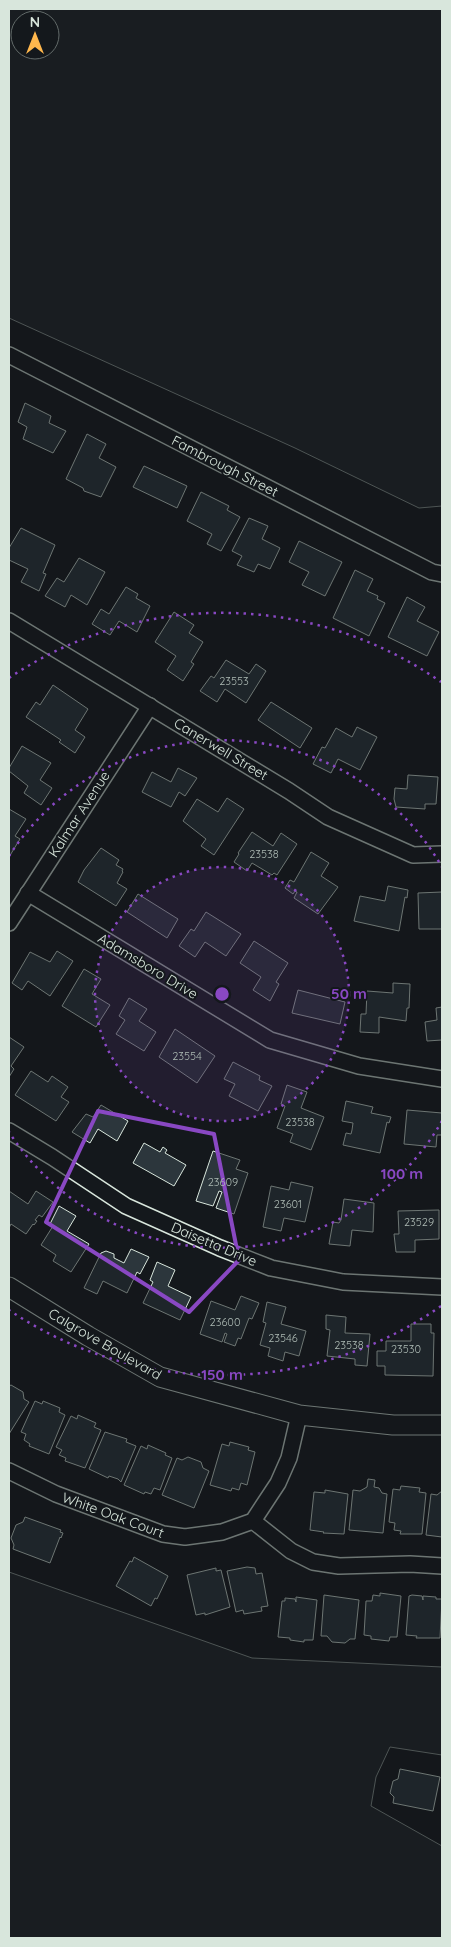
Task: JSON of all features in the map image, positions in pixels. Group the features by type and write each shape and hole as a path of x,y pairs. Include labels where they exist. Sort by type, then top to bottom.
{"street":[{"name":"Fambrough Street","path":"9,355 432,572 442,574"},
{"name":"Canerwell Street","path":"9,621 289,791 328,817 413,855 442,854"},
{"name":"Kalmar Avenue","path":"9,923 150,706"},
{"name":"Adamsboro Drive","path":"28,893 270,1040 359,1066 442,1079"},
{"name":"Daisetta Drive","path":"9,1131 126,1206 220,1248 271,1268 343,1282 442,1287"},
{"name":"Calgrove Boulevard","path":"9,1287 88,1336 160,1377 299,1415 392,1425 442,1425"},
{"path":"299,1415 289,1458 278,1482 253,1521 291,1551 313,1562 338,1566 410,1564 442,1566"},
{"name":"White Oak Court","path":"9,1471 56,1494 163,1534 185,1537 222,1532 253,1521"}],"highlighted area":[{"path":"98,1111 214,1134 239,1260 189,1312 46,1222"}],"shaded area":[{"path":"9,9 442,9 442,506 419,508 295,448 9,318"},
{"path":"9,1572 252,1658 442,1667 442,1755 390,1747 376,1777 371,1806 442,1846 442,1938 9,1938"}],"building":[{"path":"25,403 51,416 49,423 66,431 53,453 23,439 27,427 18,422"},
{"path":"87,434 106,444 99,458 116,467 101,497 84,491 83,488 66,479"},
{"path":"144,466 187,486 177,508 133,487"},
{"path":"201,492 229,506 227,510 240,517 221,551 207,544 212,534 187,521"},
{"path":"249,518 268,526 262,539 280,548 270,569 258,564 254,572 237,565 242,556 232,551"},
{"path":"21,528 55,545 43,573 46,574 39,591 21,582 28,569 9,560 9,548"},
{"path":"299,541 342,562 325,596 302,585 309,572 289,562"},
{"path":"79,558 105,572 87,605 71,595 65,607 45,596 57,578 64,582"},
{"path":"355,570 373,579 367,591 378,596 377,599 385,603 369,636 333,618"},
{"path":"126,587 138,594 136,598 150,606 137,632 119,621 110,635 92,624 101,609 109,614"},
{"path":"407,597 425,607 417,621 439,632 427,656 388,637"},
{"path":"174,612 194,625 189,633 203,642 191,662 194,664 183,681 167,670 176,656 155,642"},
{"path":"226,660 249,674 256,664 266,671 246,703 225,689 217,702 200,691 211,676 214,678"},
{"path":"53,685 88,709 75,730 85,737 75,753 59,742 61,740 26,717 36,702 40,705"},
{"path":"271,702 312,728 300,748 258,720"},
{"path":"357,727 377,737 360,770 338,759 331,773 313,764 322,747 325,748 336,728 352,737"},
{"path":"22,746 51,763 40,780 52,788 41,805 24,793 28,786 9,771"},
{"path":"178,768 197,778 185,796 179,792 171,807 142,792 152,772 171,782"},
{"path":"408,775 438,777 436,804 425,804 425,809 396,807 394,799 395,788 407,789"},
{"path":"227,798 244,809 214,855 201,846 206,839 183,821 197,799 218,812"},
{"path":"9,809 26,819 15,836 20,839 9,857"},
{"path":"252,832 273,846 281,833 297,844 277,875 274,873 272,875 252,863 247,871 234,862"},
{"path":"101,848 119,860 116,865 123,869 117,883 127,889 116,906 78,882 84,870"},
{"path":"311,852 329,863 321,876 338,887 318,914 294,898 297,892 295,891 293,894 285,888 290,880 294,882"},
{"path":"388,886 408,890 399,931 354,921 360,896 385,901"},
{"path":"442,892 442,929 419,929 418,893"},
{"path":"138,894 178,919 167,938 127,912"},
{"path":"206,912 241,934 226,956 205,942 195,957 179,946 191,929 194,931"},
{"path":"254,941 288,963 276,982 279,984 270,1001 253,990 261,977 240,963"},
{"path":"57,951 73,961 50,996 28,981 22,990 12,983 30,952 50,962"},
{"path":"84,969 101,979 92,994 110,1005 96,1027 62,1006"},
{"path":"393,983 410,984 409,1008 407,1008 406,1021 379,1017 379,1033 360,1032 361,1014 366,1014 367,991 393,993"},
{"path":"298,990 345,1002 340,1024 292,1013"},
{"path":"129,998 147,1009 139,1021 156,1032 144,1051 116,1034 125,1020 119,1016"},
{"path":"442,1007 442,1040 427,1041 425,1022 437,1020 436,1008"},
{"path":"175,1029 215,1056 197,1083 159,1057"},
{"path":"9,1037 24,1047 11,1066 14,1069 9,1077"},
{"path":"233,1062 260,1076 259,1080 272,1086 258,1111 229,1096 235,1084 224,1079"},
{"path":"31,1071 48,1082 52,1076 68,1087 61,1097 69,1102 56,1121 15,1095"},
{"path":"287,1085 307,1092 301,1108 324,1117 311,1150 290,1142 293,1134 277,1128 285,1106 281,1104"},
{"path":"346,1101 373,1107 371,1113 391,1117 389,1123 387,1122 380,1153 343,1145 346,1133 351,1134 353,1123 342,1121"},
{"path":"101,1105 128,1121 117,1141 98,1129 90,1143 72,1132 86,1114 93,1117"},
{"path":"407,1110 442,1113 442,1135 437,1135 436,1147 404,1144"},
{"path":"144,1143 160,1152 163,1147 167,1150 165,1153 186,1165 174,1186 133,1163"},
{"path":"213,1151 240,1160 236,1169 248,1173 234,1214 216,1208 222,1192 219,1191 213,1206 196,1201"},
{"path":"291,1182 313,1187 305,1222 284,1218 281,1231 263,1227 271,1186 289,1190"},
{"path":"9,1191 28,1204 36,1191 53,1202 42,1217 39,1215 35,1220 37,1221 26,1234 11,1224 9,1228"},
{"path":"344,1199 374,1203 373,1232 352,1230 350,1246 329,1244 333,1222 339,1223 341,1220"},
{"path":"59,1206 76,1216 67,1231 89,1244 71,1272 53,1261 56,1255 41,1245 53,1226 50,1224"},
{"path":"439,1210 439,1239 415,1240 415,1252 396,1252 394,1234 399,1234 398,1211"},
{"path":"131,1249 149,1257 140,1274 137,1272 127,1293 103,1281 97,1294 84,1288 101,1253 106,1251 114,1254 114,1258 124,1263"},
{"path":"157,1262 175,1270 168,1286 191,1297 180,1320 143,1303 153,1282 150,1280"},
{"path":"241,1296 259,1303 252,1319 249,1318 241,1339 238,1338 235,1346 224,1342 227,1334 225,1333 222,1342 200,1334 211,1301 235,1310"},
{"path":"267,1302 286,1307 281,1324 306,1331 299,1356 285,1352 283,1361 268,1356 270,1348 260,1345 266,1323 263,1322"},
{"path":"326,1315 346,1317 345,1333 370,1334 367,1366 355,1365 355,1359 327,1356 330,1330 326,1329"},
{"path":"411,1324 431,1324 431,1333 434,1333 433,1376 385,1375 385,1366 377,1366 377,1351 386,1351 386,1341 411,1341"},
{"path":"11,1385 23,1392 24,1399 29,1402 9,1434 9,1386"},
{"path":"35,1401 42,1404 43,1401 60,1408 59,1412 65,1415 49,1454 29,1446 30,1444 24,1440 26,1434 21,1432"},
{"path":"78,1415 96,1423 94,1427 101,1430 85,1468 65,1461 66,1458 59,1455 62,1450 56,1447 71,1416 77,1419"},
{"path":"105,1432 127,1439 126,1442 136,1446 121,1482 118,1479 109,1476 108,1478 89,1469"},
{"path":"230,1442 249,1447 248,1450 255,1452 247,1485 241,1483 239,1490 232,1488 231,1491 210,1485 222,1444 229,1446"},
{"path":"148,1445 166,1453 165,1455 172,1458 160,1490 154,1488 151,1494 145,1492 144,1494 124,1485 141,1446 147,1449"},
{"path":"188,1457 201,1462 203,1468 209,1471 194,1508 162,1495 177,1458 182,1460"},
{"path":"368,1479 375,1480 374,1487 387,1494 383,1533 349,1530 353,1490 360,1491 367,1487"},
{"path":"401,1486 420,1488 419,1492 426,1493 422,1534 400,1534 401,1531 394,1530 395,1523 389,1522 393,1489 400,1490"},
{"path":"325,1490 348,1494 344,1534 310,1530 314,1492 325,1493"},
{"path":"442,1491 442,1537 426,1535 431,1494 437,1495"},
{"path":"25,1517 61,1530 60,1532 63,1533 50,1563 13,1549 14,1545 11,1538 16,1525 23,1522"},
{"path":"134,1557 168,1576 157,1599 155,1598 151,1606 116,1586"},
{"path":"247,1567 255,1568 256,1574 262,1573 268,1606 261,1607 262,1611 244,1614 243,1610 236,1612 227,1571"},
{"path":"216,1568 216,1571 221,1570 230,1607 205,1615 205,1613 196,1615 187,1575"},
{"path":"380,1593 401,1596 397,1637 390,1637 389,1641 371,1639 371,1636 364,1635 366,1601 372,1601 373,1595 380,1596"},
{"path":"324,1595 359,1600 355,1639 350,1639 345,1643 332,1642 327,1636 321,1636"},
{"path":"409,1596 422,1596 423,1600 423,1596 442,1599 440,1638 416,1638 417,1636 406,1635"},
{"path":"296,1597 317,1600 313,1640 304,1640 304,1642 278,1637 282,1601 285,1601 285,1598 295,1599 296,1602"},
{"path":"400,1769 440,1777 433,1811 393,1803 394,1797 390,1793 393,1781 398,1779"}]}
